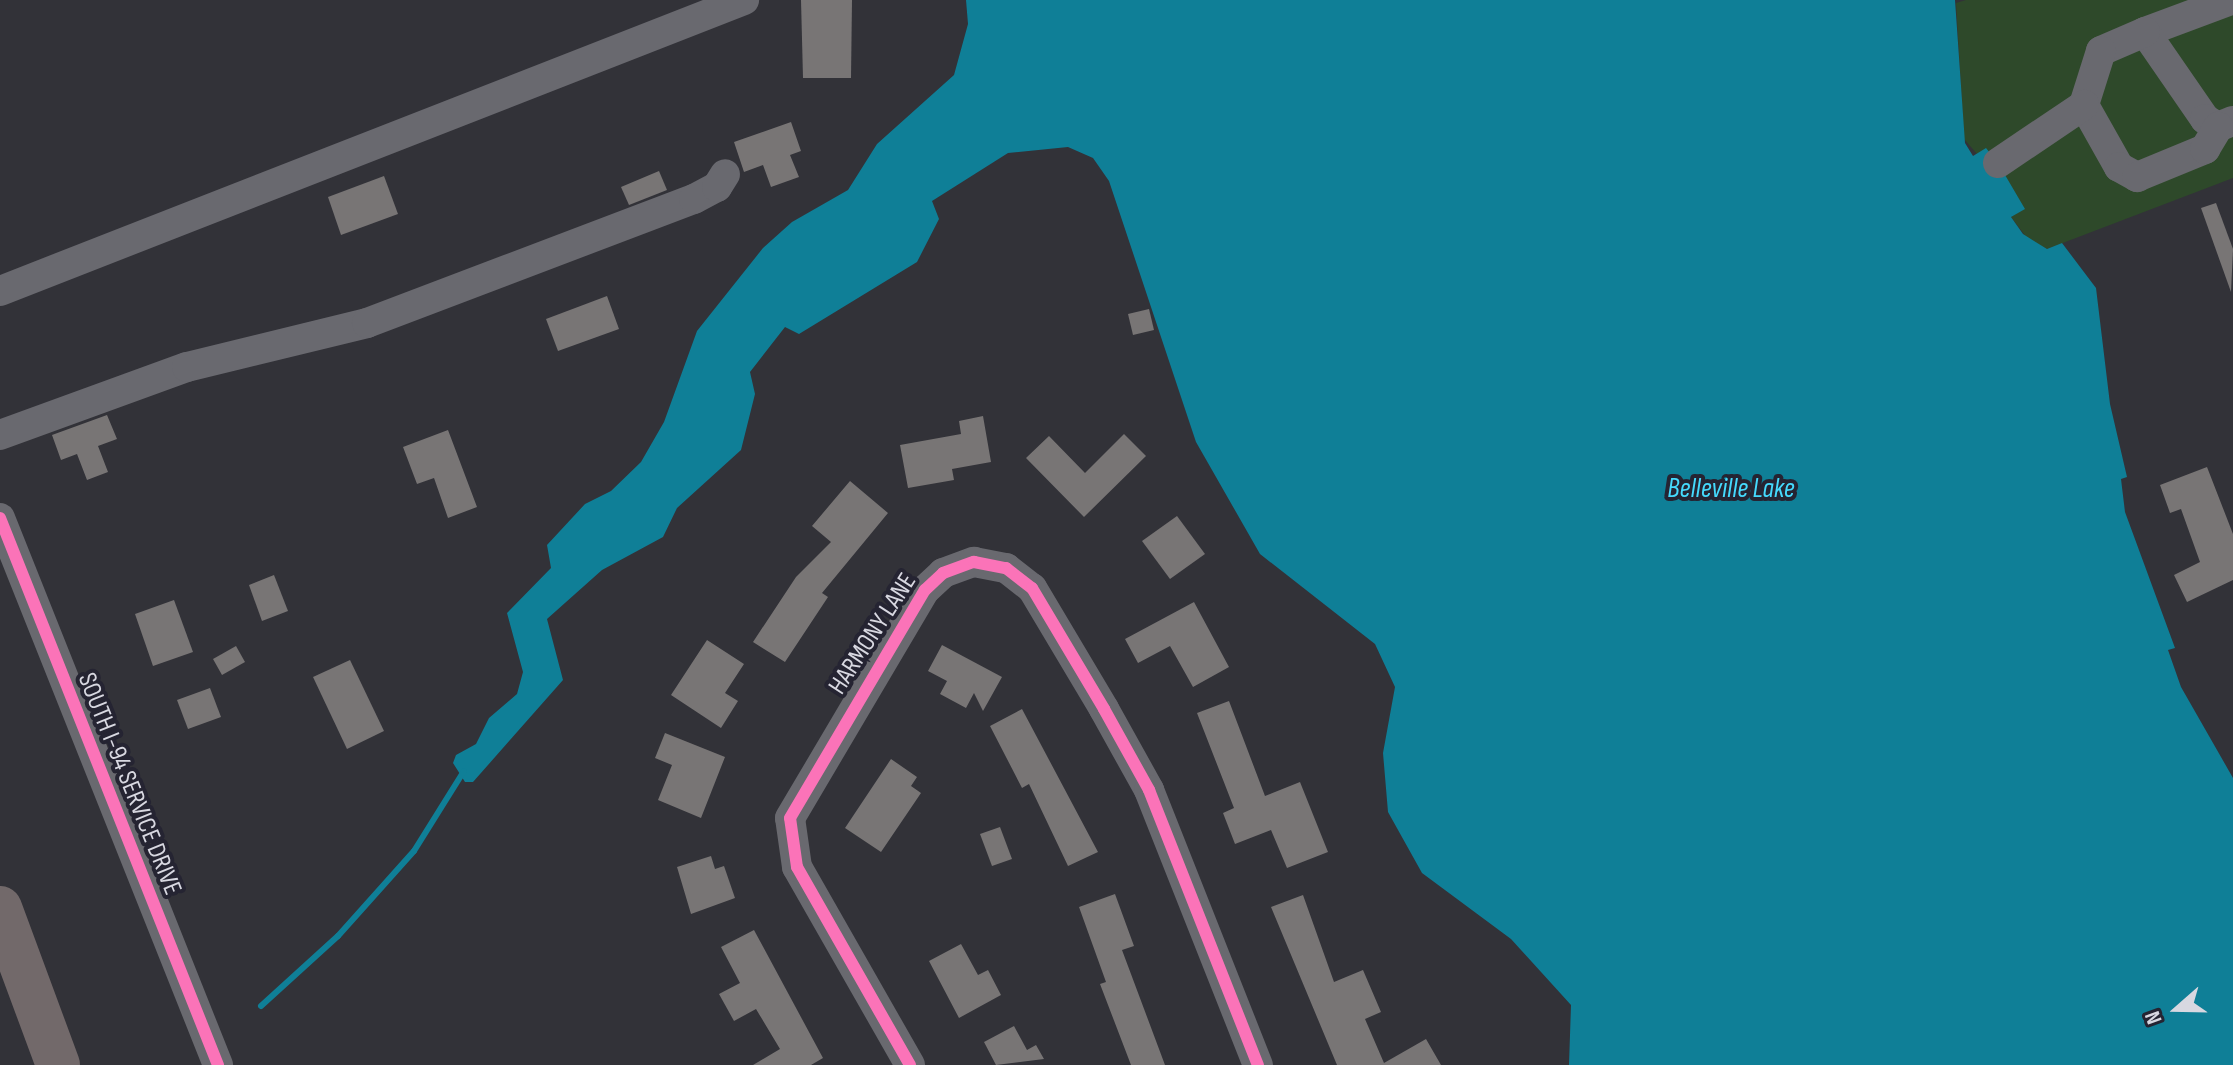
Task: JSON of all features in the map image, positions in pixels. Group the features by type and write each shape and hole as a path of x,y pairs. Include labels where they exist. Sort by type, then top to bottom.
{"highway":[{"path":"0,908 58,1065"}],"street":[{"path":"0,291 744,0"},
{"path":"1998,163 2084,105 2101,51 2231,0"},
{"path":"2084,105 2119,167 2137,177 2205,149 2226,124 2205,119 2145,32"},
{"path":"0,435 187,367 367,323 694,199 717,187 725,174"},
{"name":"SOUTH I-94 SERVICE DRIVE","path":"0,518 218,1065"},
{"name":"HARMONY LANE","path":"910,1065 797,867 790,818 925,590 943,573 974,562 1006,568 1032,588 1112,723 1172,844 1258,1065"}],"green space":[{"path":"1966,0 2233,0 2233,178 2047,249 2027,238 2011,217 2024,208 1964,139 1956,3"}],"water":[{"name":"Belleville Lake","path":"966,0 1955,0 1965,143 1973,156 1986,148 1998,163 2025,209 2011,217 2023,234 2047,249 2062,243 2096,288 2110,404 2127,477 2121,479 2125,512 2175,648 2168,650 2181,687 2233,778 2233,1065 1569,1065 1571,1005 1511,939 1422,873 1388,812 1383,753 1395,687 1375,644 1260,554 1196,442 1109,181 1093,158 1068,147 1008,153 932,201 939,219 917,262 799,334 785,327 750,372 755,394 741,450 677,508 663,537 602,570 547,619 563,680 473,782 465,782 453,763 456,755 476,744 489,718 517,694 523,672 507,613 551,568 547,545 585,504 611,491 641,462 664,422 697,331 763,248 792,222 848,190 877,144 954,75 968,24"}],"building":[{"path":"801,0 852,0 851,78 803,78"},
{"path":"791,122 801,151 790,155 799,177 771,187 763,165 744,172 734,142"},
{"path":"659,171 667,190 629,205 621,187"},
{"path":"384,176 398,214 341,235 328,197"},
{"path":"2216,203 2233,249 2231,292 2201,208"},
{"path":"607,296 619,329 558,351 546,319"},
{"path":"1149,309 1154,330 1133,335 1128,314"},
{"path":"107,415 117,439 98,446 108,472 87,480 77,454 61,460 52,435"},
{"path":"983,416 991,462 952,469 954,480 908,488 900,445 961,434 959,421"},
{"path":"448,430 477,507 448,518 434,478 417,484 403,447"},
{"path":"1124,434 1146,456 1084,517 1026,458 1049,436 1085,473"},
{"path":"2207,467 2233,534 2233,580 2187,602 2174,575 2200,562 2181,509 2170,513 2160,485"},
{"path":"850,481 888,513 822,593 828,597 785,662 753,642 796,577 831,542 812,526"},
{"path":"1177,516 1205,554 1170,579 1142,541"},
{"path":"274,575 288,611 262,621 249,585"},
{"path":"174,600 193,652 153,666 135,614"},
{"path":"1194,602 1229,667 1193,687 1170,646 1138,663 1125,639"},
{"path":"707,640 744,664 725,693 738,701 721,728 671,695"},
{"path":"942,645 1002,677 983,711 974,693 966,708 940,694 947,681 928,671"},
{"path":"236,646 245,662 222,675 213,659"},
{"path":"350,660 384,731 347,749 313,677"},
{"path":"210,688 221,717 188,729 177,700"},
{"path":"1229,701 1265,796 1300,782 1328,852 1287,868 1271,830 1235,844 1223,813 1234,808 1197,713"},
{"path":"1022,709 1098,852 1068,866 1029,784 1022,788 990,726"},
{"path":"665,733 725,757 701,818 658,800 672,765 655,758"},
{"path":"891,759 917,777 911,786 921,793 881,852 845,828"},
{"path":"1000,827 1012,859 992,866 980,834"},
{"path":"711,856 715,869 724,866 735,898 691,914 677,867"},
{"path":"1115,894 1134,946 1122,950 1165,1065 1131,1065 1100,984 1106,982 1079,907"},
{"path":"1303,895 1334,982 1363,970 1381,1012 1365,1019 1384,1063 1426,1039 1441,1065 1337,1065 1271,907"},
{"path":"754,930 823,1058 811,1065 753,1065 780,1049 756,1009 734,1021 719,994 740,983 721,947"},
{"path":"961,944 978,975 988,970 1001,995 959,1018 929,961"},
{"path":"1014,1026 1027,1050 1036,1045 1044,1059 996,1065 984,1042"}],"waterway":[{"path":"261,1006 338,936 414,851 464,771"}],"cycle path":[{"path":"0,518 218,1065"},
{"path":"910,1065 797,867 790,818 925,590 943,573 974,562 1006,568 1032,588 1104,709 1149,790 1258,1065"}]}
